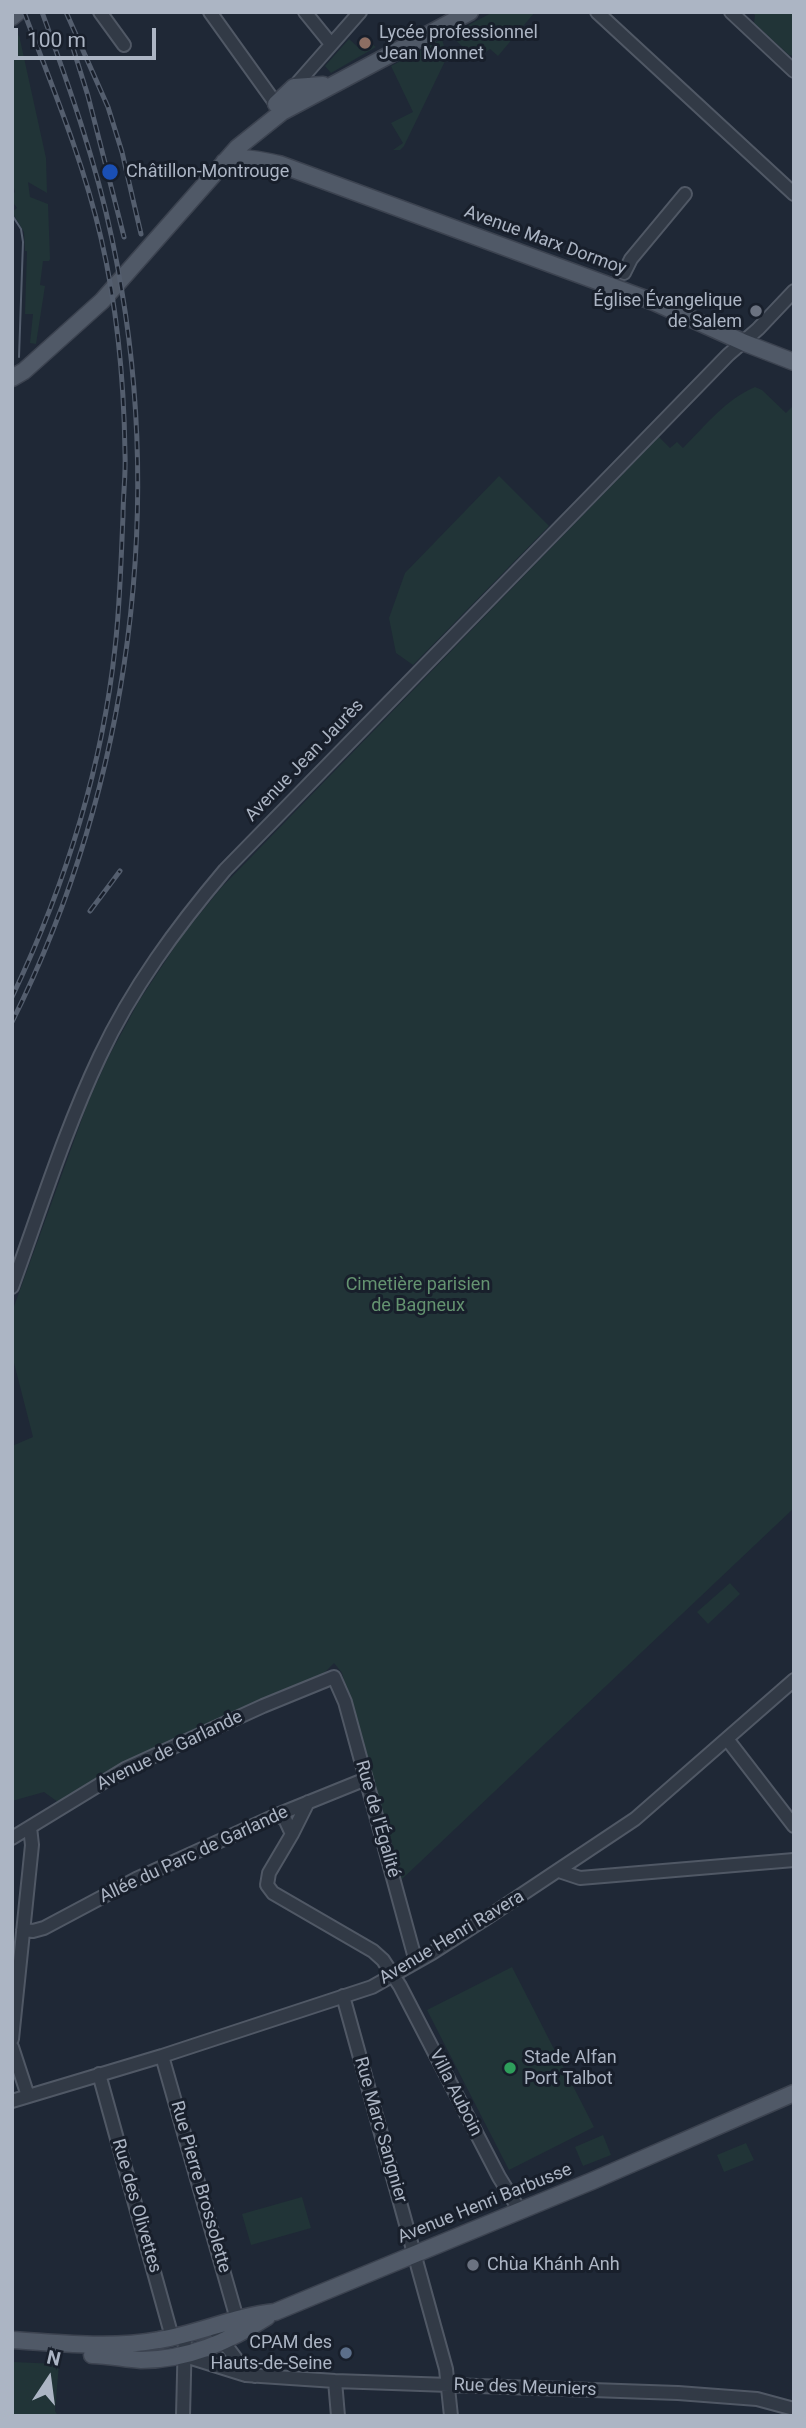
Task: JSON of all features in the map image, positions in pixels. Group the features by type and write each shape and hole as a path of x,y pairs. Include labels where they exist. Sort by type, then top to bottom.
{"main road":[{"path":"12,17 18,12"},
{"path":"12,378 102,301 224,162 252,135 282,112 329,85 470,12"},
{"path":"276,104 295,87 329,85"},
{"name":"Avenue Marx Dormoy","path":"252,135 256,149 279,164"},
{"name":"Avenue Marx Dormoy","path":"224,162 246,157 279,164 654,302 744,343 794,362"},
{"name":"Avenue Henri Barbusse","path":"12,2340 105,2346 179,2336 237,2319 275,2312 520,2211 794,2093"},
{"path":"12,2351 105,2355 138,2360 185,2356 223,2341 275,2312"}],"street":[{"path":"100,12 124,45"},
{"path":"210,12 276,104"},
{"path":"305,12 331,44"},
{"path":"295,87 360,12"},
{"path":"597,12 794,194"},
{"path":"731,12 794,71"},
{"path":"624,273 631,259 685,194"},
{"name":"Avenue Jean Jaurès","path":"12,1287 80,1100 100,1055 132,995 175,930 225,870 794,291"},
{"name":"Rue de l'Égalité","path":"334,1676 345,1702 416,1962"},
{"name":"Avenue de Garlande","path":"12,1838 125,1769 334,1676"},
{"name":"Avenue Henri Ravera","path":"12,2101 162,2056 372,1987 559,1871 635,1819 794,1680"},
{"path":"727,1739 794,1826"},
{"name":"Allée du Parc de Garlande","path":"23,1930 44,1928 136,1879 276,1815 366,1779"},
{"path":"292,1834 309,1802"},
{"path":"276,1815 285,1819 292,1834"},
{"path":"12,2039 32,1845 30,1827"},
{"name":"Villa Auboin","path":"292,1834 269,1873 267,1885 273,1893 373,1951 383,1961 400,1986 499,2177 520,2211"},
{"path":"559,1871 580,1878 794,1860"},
{"name":"Rue Marc Sangnier","path":"344,1996 446,2369 451,2416"},
{"path":"12,2047 28,2096"},
{"name":"Rue Pierre Brossolette","path":"162,2056 237,2319"},
{"name":"Rue des Olivettes","path":"99,2074 185,2356 183,2416"},
{"path":"213,2328 243,2368 255,2376"},
{"name":"Rue des Meuniers","path":"185,2356 228,2371 255,2376 678,2393 757,2399 794,2409"},
{"path":"335,2381 338,2416"}],"green space":[{"path":"493,12 535,12 498,56 490,49 476,59 450,35"},
{"path":"752,12 794,12 794,56 789,55 754,23 755,15"},
{"path":"19,35 46,158 47,193 28,182 30,197 48,204 50,259 43,261 40,285 45,286 36,344 30,343 33,314 25,314 27,251 24,232 12,212 17,208 12,201 15,192 12,180 12,42"},
{"path":"349,39 361,50 369,42 376,47 331,73 325,66"},
{"path":"442,39 447,57 404,146 400,150 393,150 403,143 391,123 413,112 391,66"},
{"name":"Cimetière parisien de Bagneux","path":"755,387 762,390 786,413 794,405 794,1508 400,1881 342,1673 334,1663 322,1675 120,1767 58,1802 44,1792 12,1801 12,1446 33,1437 12,1355 12,1312 87,1105 108,1058 139,1001 182,936 221,888 659,437 670,448 677,442 683,448 725,406"},
{"path":"499,476 549,526 413,665 396,653 389,618 405,573"},
{"path":"730,1583 740,1594 708,1624 697,1612"},
{"name":"Stade Alfan Port Talbot","path":"512,1967 594,2127 509,2170 427,2010"},
{"path":"603,2135 611,2155 583,2166 575,2147"},
{"path":"746,2143 754,2160 724,2172 717,2155"},
{"path":"302,2197 311,2228 251,2245 242,2214"},
{"path":"12,2362 59,2364 55,2411 58,2416 12,2416"}],"tram line":[{"path":"12,215 21,229 23,242 19,357"}],"railway":[{"path":"12,997 64,871 101,738 117,632 125,469 119,344 101,238 76,152 24,12"},
{"path":"12,1022 53,930 86,836 111,738 128,639 136,539 137,438 129,338 112,239 90,153 42,12"},
{"path":"66,12 108,107 122,152 141,234"},
{"path":"73,48 124,237"},
{"path":"90,911 120,871"}],"place":[{"name":"Lycée professionnel Jean Monnet","path":"365,43"},
{"name":"Châtillon-Montrouge","path":"110,172"},
{"name":"Église Évangelique de Salem","path":"756,311"},
{"name":"Stade Alfan Port Talbot","path":"510,2068"},
{"name":"Chùa Khánh Anh","path":"473,2265"},
{"name":"CPAM des Hauts-de-Seine","path":"346,2353"}]}
